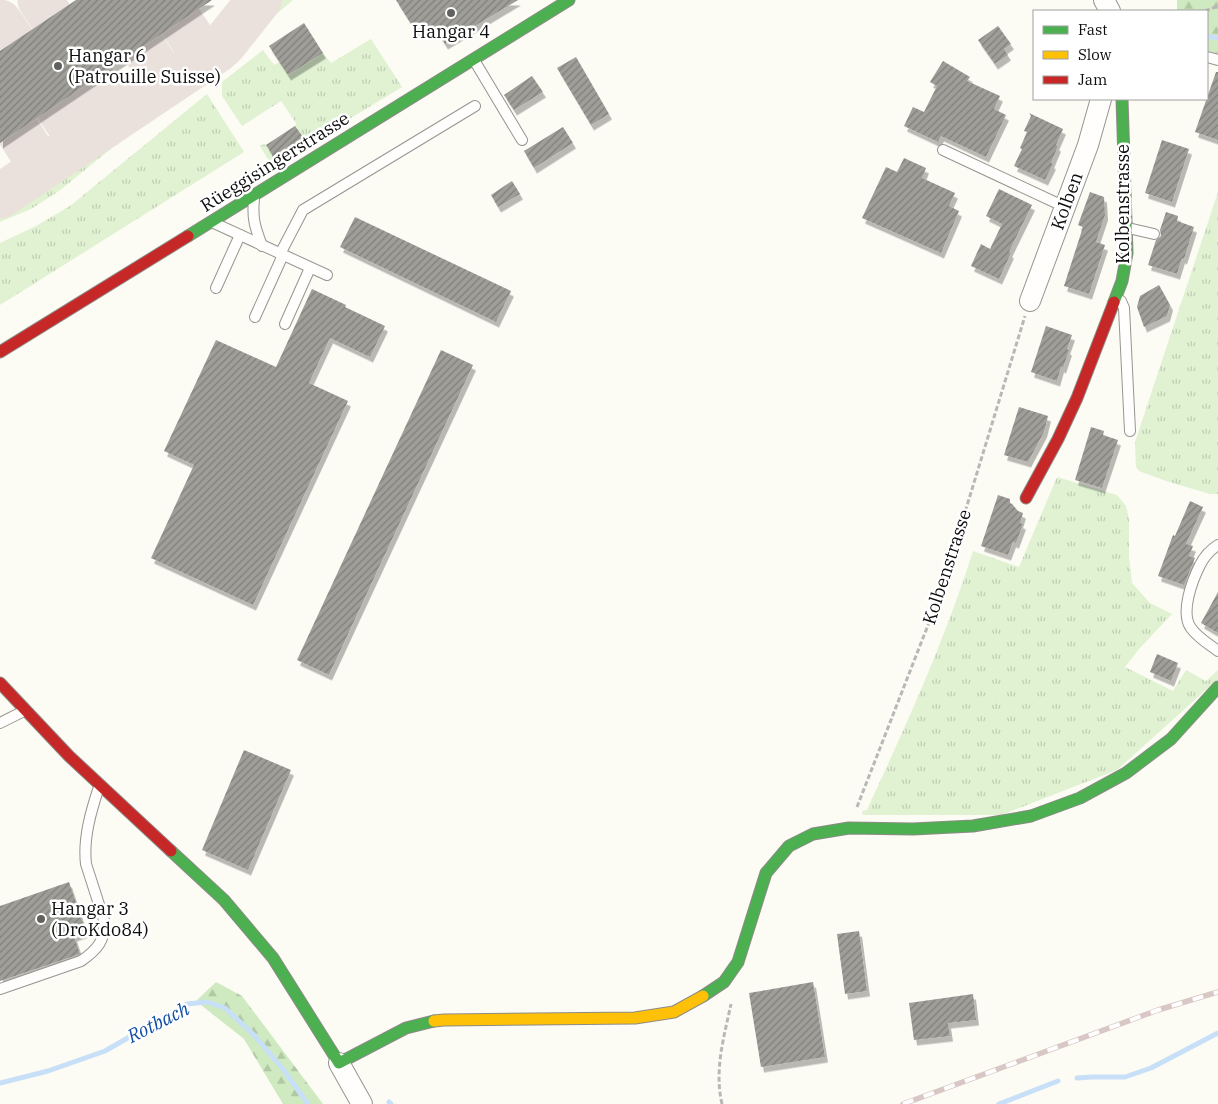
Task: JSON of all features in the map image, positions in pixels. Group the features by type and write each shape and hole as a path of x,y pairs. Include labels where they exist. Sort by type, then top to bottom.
{"street":[{"name":"Rüeggisingerstrasse","path":"0,352 255,195 417,89 473,59 564,3"},
{"name":"Kolben","path":"1030,301 1088,145 1101,100"},
{"name":"Kolbenstrasse","path":"1026,498 1058,439 1077,398 1122,281 1127,253 1122,100"},
{"path":"0,683 69,756 224,900 249,929 272,958 362,1104"},
{"path":"338,1063 406,1028 424,1023 444,1020 635,1018 674,1012 698,1000 724,982 738,962 766,873 789,846 813,834 849,828 913,829 973,826 1031,816 1080,798 1126,773 1172,739 1218,687"}],"lane":[{"path":"473,59 522,140"},
{"path":"255,317 281,254 303,210 475,106"},
{"path":"943,150 1065,207"},
{"path":"255,195 253,210 254,226 262,246"},
{"path":"211,222 327,276"},
{"path":"1126,227 1154,234"},
{"path":"216,288 240,235"},
{"path":"285,324 310,268"},
{"path":"1116,298 1121,301 1124,308 1130,431"},
{"path":"1218,546 1210,550 1200,564 1188,597 1186,618 1191,628 1218,651"},
{"path":"0,723 25,710"},
{"path":"0,989 81,961 89,956 103,937 105,929 104,920 86,864 85,854 90,813 99,784"}],"path":[{"name":"Kolbenstrasse","path":"849,828 939,597 1030,301"},
{"path":"722,1104 719,1090 719,1064 732,1002 724,982"}],"green space":[{"path":"274,0 293,0 273,17 270,17 267,10"},
{"path":"1177,0 1218,0 1218,54 1208,51 1208,10 1177,10"},
{"path":"371,39 402,87 272,166 260,146 266,145 274,156 302,137 295,126 296,123 281,101 242,126 222,96 222,82 263,50 274,65 280,62 288,75 323,53 331,63"},
{"path":"186,86 59,191 31,209 0,222 0,212"},
{"path":"207,94 244,152 0,305 0,243 36,226 70,206"},
{"path":"1218,192 1218,494 1210,494 1139,471 1136,467 1135,442"},
{"path":"1057,477 1117,495 1126,506 1129,519 1129,557 1132,583 1150,603 1172,614 1125,667 1173,691 1186,670 1206,681 1218,670 1218,679 1117,770 1001,815 863,815 862,811 867,810 926,678 951,615 973,551 1019,567"},
{"path":"216,982 242,996 323,1104 283,1104 244,1039 196,1001"}],"building":[{"name":"Hangar 6 (Patrouille Suisse)","path":"76,0 212,0 0,143 0,51"},
{"name":"Hangar 4","path":"396,0 518,0 445,44 433,25 418,35"},
{"path":"304,23 323,53 288,75 269,46"},
{"path":"998,26 1011,44 1004,49 1008,55 995,64 978,40"},
{"path":"576,57 609,114 591,125 557,68"},
{"path":"943,61 970,77 967,81 1000,96 994,109 1006,115 986,157 941,136 938,142 904,126 913,107 924,112 937,86 930,82"},
{"path":"1216,72 1218,72 1218,140 1195,132 1206,100 1208,100"},
{"path":"532,76 543,92 514,110 504,95"},
{"path":"1029,113 1063,129 1056,145 1058,146 1051,163 1053,164 1045,180 1014,166 1027,132 1024,131 1031,116"},
{"path":"295,126 303,137 273,156 266,145"},
{"path":"563,127 573,143 534,168 524,151"},
{"path":"1162,140 1189,149 1172,202 1145,193"},
{"path":"904,158 926,168 922,178 955,193 949,206 959,211 941,253 862,218 886,167 897,172"},
{"path":"512,181 520,194 498,207 491,195"},
{"path":"999,189 1032,205 1009,252 1011,253 999,279 971,266 981,244 990,249 1002,224 986,216"},
{"path":"1090,192 1104,197 1105,215 1096,242 1105,245 1089,294 1064,286 1083,227 1078,225"},
{"path":"1166,212 1178,216 1177,221 1194,227 1177,274 1148,265 1156,240 1161,236 1160,230"},
{"path":"355,217 511,291 496,322 340,247"},
{"path":"1159,285 1170,305 1167,316 1144,327 1137,307 1140,296"},
{"path":"312,289 385,326 370,357 330,338 309,383 348,401 253,605 151,558 194,465 164,451 216,340 276,367"},
{"path":"1046,326 1072,335 1067,349 1069,350 1057,381 1031,372"},
{"path":"441,350 473,365 329,675 297,660"},
{"path":"1019,407 1048,416 1044,432 1028,462 1004,455"},
{"path":"1091,427 1104,431 1103,435 1118,440 1102,488 1075,480"},
{"path":"998,495 1010,499 1010,503 1023,513 1020,523 1023,524 1016,543 1013,542 1008,555 981,546"},
{"path":"1190,501 1203,507 1186,544 1193,546 1189,556 1195,558 1184,585 1158,576 1173,535 1175,536"},
{"path":"1218,592 1218,633 1201,623"},
{"path":"1157,654 1178,663 1171,681 1150,672"},
{"path":"244,750 291,770 248,870 202,850"},
{"name":"Hangar 3 (DroKdo84)","path":"69,882 86,932 74,936 80,954 0,981 0,906"},
{"path":"859,931 867,991 845,994 837,934"},
{"path":"813,982 825,1057 761,1067 749,993"},
{"path":"973,994 976,1020 948,1023 950,1036 914,1040 909,1003"}],"waterway":[{"path":"1208,36 1218,38"},
{"name":"Rotbach","path":"0,1083 48,1071 105,1051 187,1004 207,1002 225,1008 254,1035 282,1068 308,1104"},
{"path":"1077,1078 1125,1077 1151,1068 1218,1033"},
{"path":"999,1104 1058,1081"}],"taxiway":[{"path":"40,0 109,104 111,113 105,126"},
{"path":"111,0 161,74 160,84 154,92"},
{"path":"166,0 199,49 198,59 192,67"},
{"path":"0,196 216,51 224,44 259,0"},
{"path":"0,22 72,129 73,141 66,151"},
{"path":"0,103 36,159 35,169 29,177"}],"railway":[{"path":"903,1104 1158,1010 1218,992"}],"traffic: fast":[{"path":"188,236 569,0"},
{"path":"1114,302 1122,281 1127,253 1122,100"},
{"path":"703,996 724,982 738,962 766,873 789,846 813,834 849,828 913,829 973,826 1031,816 1080,798 1126,773 1171,739 1218,687"},
{"path":"171,851 224,900 273,958 339,1063 406,1028 434,1021"}],"traffic: slow":[{"path":"434,1021 635,1018 674,1012 703,996"}],"traffic: jam":[{"path":"0,352 188,236"},
{"path":"1026,498 1058,439 1077,398 1114,302"},
{"path":"0,683 69,756 171,851"}],"place":[{"name":"Hangar 4","path":"451,13"},
{"name":"Hangar 6 (Patrouille Suisse)","path":"58,66"},
{"name":"Hangar 3 (DroKdo84)","path":"41,919"}]}
